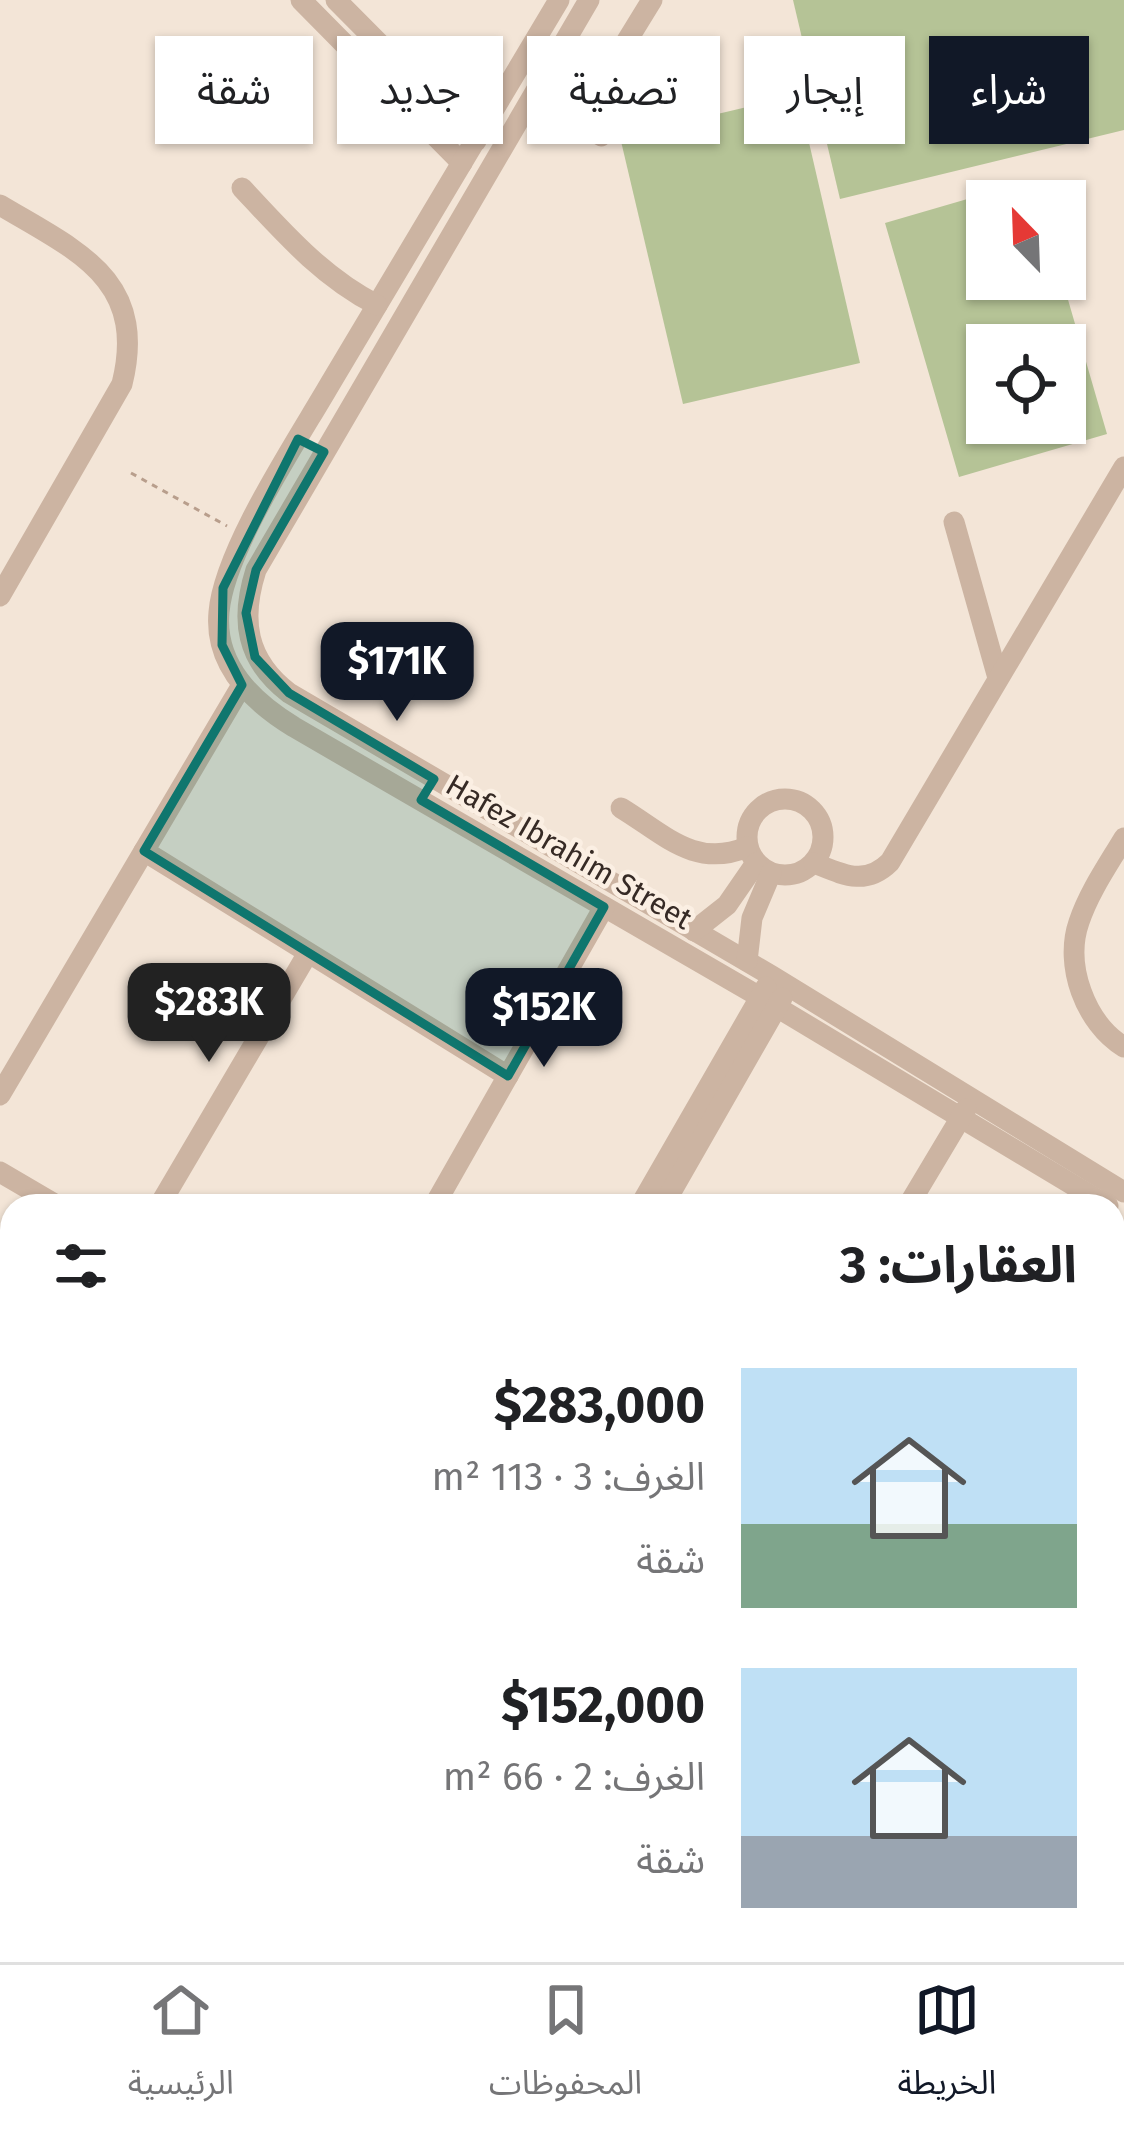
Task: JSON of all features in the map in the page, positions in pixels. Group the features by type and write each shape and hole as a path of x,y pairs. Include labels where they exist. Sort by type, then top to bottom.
{"street":[{"path":"301,0 462,163"},
{"path":"336,0 372,36"},
{"name":"Hafez Ibrahim Street","path":"503,95 559,0"},
{"name":"Hafez Ibrahim Street","path":"589,0 256,570 245,613 255,657 269,678 289,694 781,981 1091,1194"},
{"path":"628,36 649,1"},
{"name":"Hafez Ibrahim Street","path":"474,144 245,536 223,588 218,616 222,645 242,685 271,712 769,1002 1124,1192"},
{"path":"242,188 315,263 377,305"},
{"path":"0,206 81,254 103,273 119,297 128,326 129,355 122,384 0,596"},
{"path":"298,439 323,452"},
{"path":"814,862 852,878 871,876 886,867 1124,466"},
{"path":"954,522 998,678"},
{"path":"0,1094 242,685"},
{"path":"421,800 434,779"},
{"path":"621,808 698,854 758,861 798,873 814,862 822,846 822,828 813,812 798,801 780,799 763,806 747,828 758,861 747,961"},
{"path":"1124,838 1077,925 1075,968 1088,1009 1124,1047"},
{"path":"143,851 508,1076"},
{"path":"694,931 727,905 758,861"},
{"path":"441,1194 604,907"},
{"path":"166,1194 308,952"},
{"path":"669,1194 781,981"},
{"path":"648,1194 769,1002"},
{"path":"915,1194 967,1108"},
{"path":"0,1172 38,1194"}],"path":[{"path":"131,473 245,536"}],"highlighted area":[{"path":"298,439 324,452 256,570 246,613 255,657 289,693 434,779 421,800 604,907 508,1076 144,851 242,685 222,645 223,588"}],"green space":[{"path":"793,0 1124,0 1124,130 1089,139 1089,36 929,36 929,144 1066,144 840,199 827,144 905,144 905,36 802,36"},
{"path":"744,108 744,144 809,144 860,363 683,404 622,144 720,144 720,113"},
{"path":"966,199 966,300 1068,300 1075,324 966,324 966,444 1073,444 959,477 885,223"},
{"path":"1086,362 1107,434 1086,440"}]}
